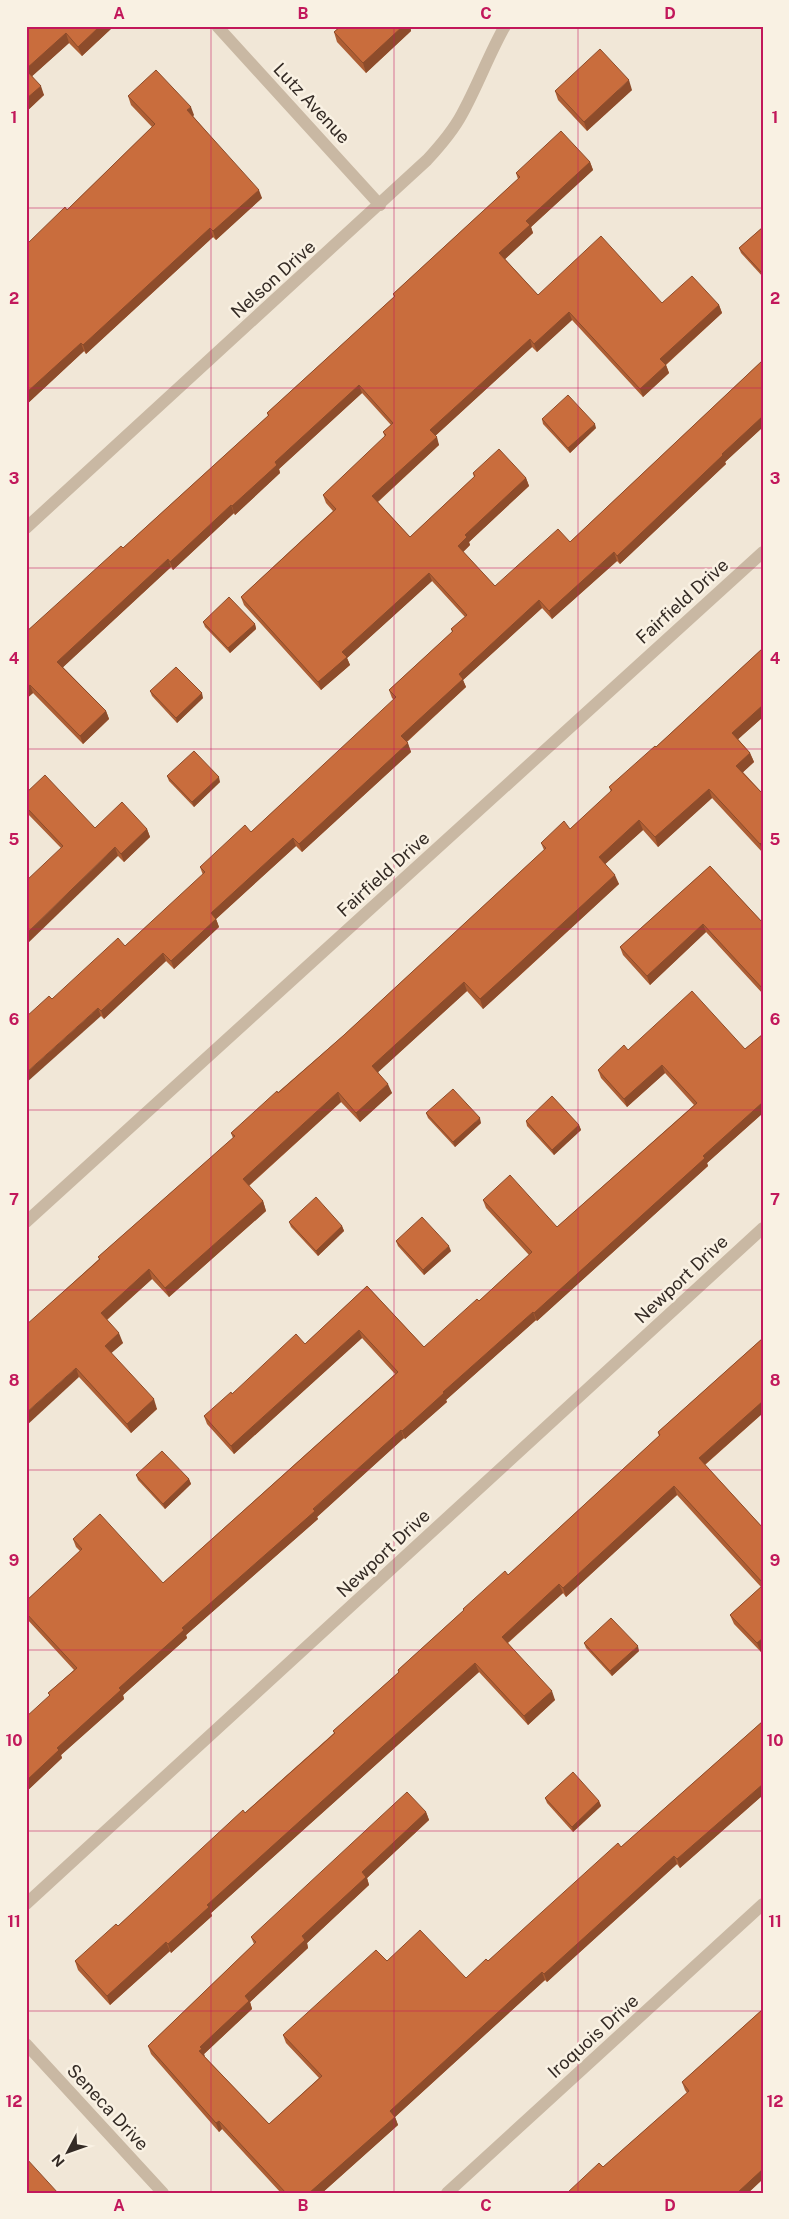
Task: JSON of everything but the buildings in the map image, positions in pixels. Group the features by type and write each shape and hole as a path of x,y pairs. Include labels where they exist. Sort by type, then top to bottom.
{"street":[{"name":"Lutz Avenue","path":"217,26 380,204"},
{"name":"Nelson Drive","path":"26,528 427,160 443,142 462,114 490,52 505,26"},
{"name":"Fairfield Drive","path":"26,1222 763,552"},
{"name":"Newport Drive","path":"26,1904 763,1228"},
{"name":"Iroquois Drive","path":"447,2193 763,1904"},
{"name":"Seneca Drive","path":"26,2044 163,2193"}]}
